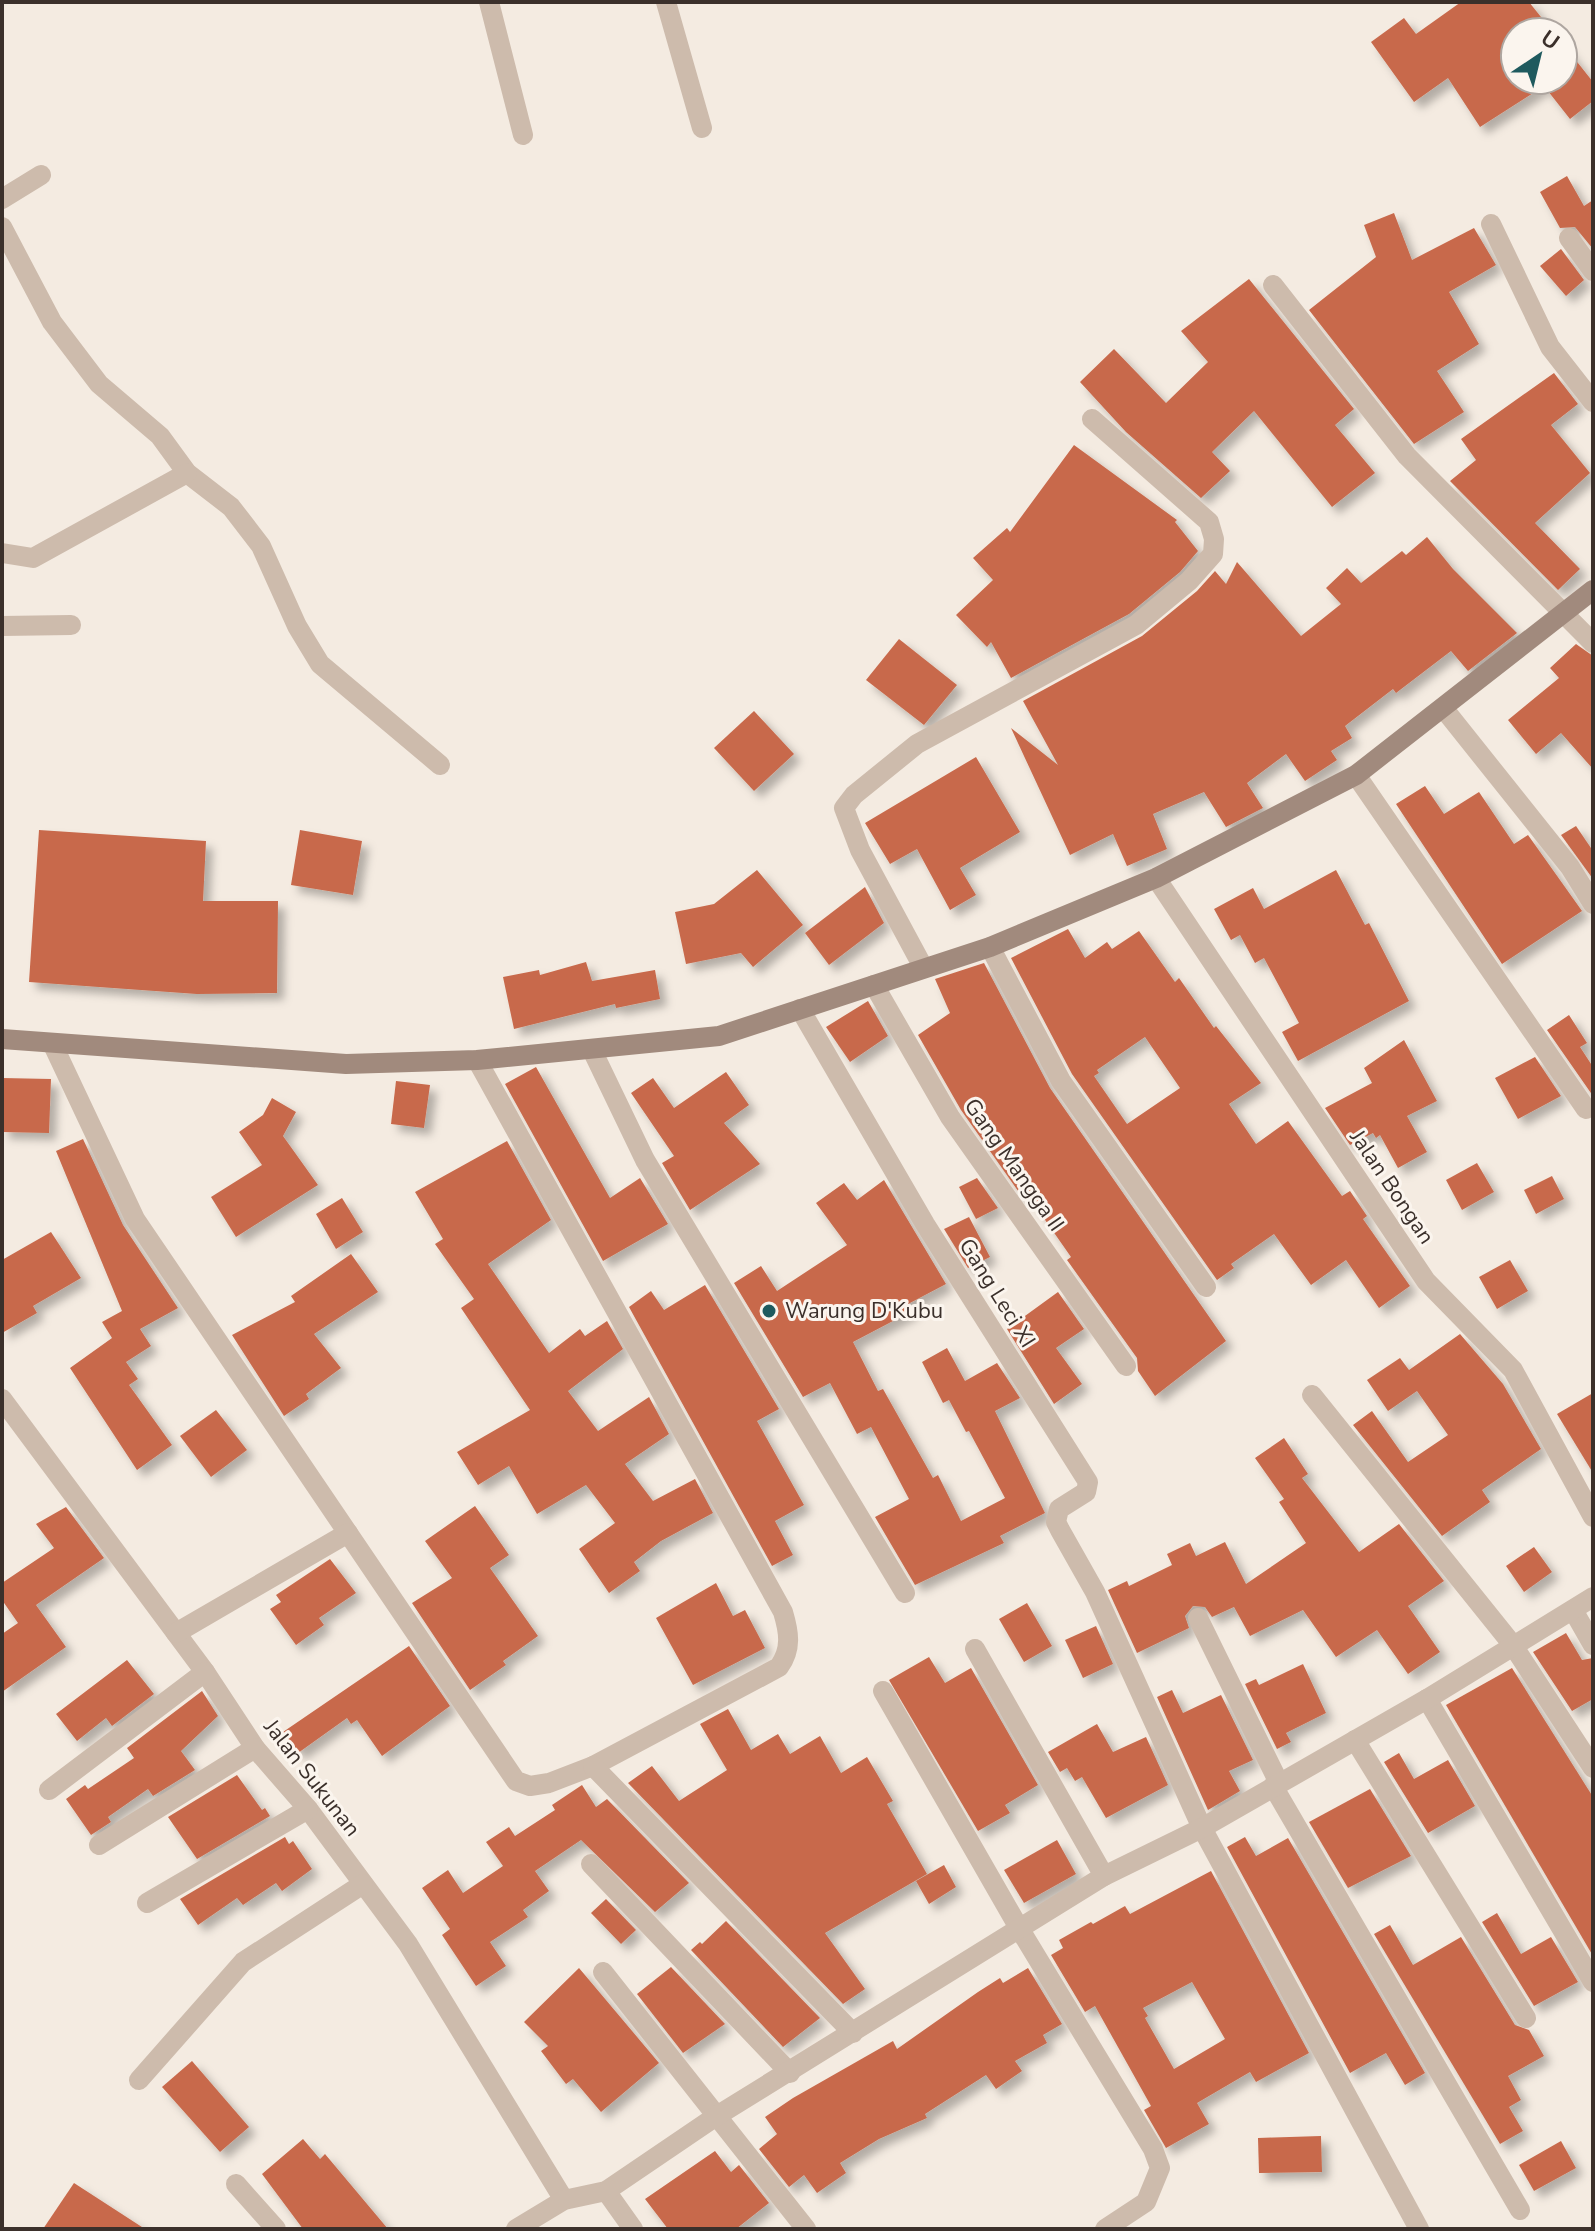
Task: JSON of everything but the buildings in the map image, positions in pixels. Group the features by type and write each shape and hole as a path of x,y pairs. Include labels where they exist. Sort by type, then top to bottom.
{"street":[{"path":"489,2 523,135"},
{"path":"666,2 702,128"},
{"path":"2,199 41,175"},
{"path":"1491,224 1550,347 1593,402"},
{"path":"2,227 52,322 99,384 160,436 187,473 231,507 261,546 297,626 320,664 440,765"},
{"path":"1569,238 1593,271"},
{"path":"1273,285 1407,456 1593,643"},
{"path":"923,967 860,850 844,808 917,744 1136,625 1189,581 1213,554 1214,539 1209,522 1092,419"},
{"path":"2,553 33,558 187,473"},
{"path":"2,1039 291,1062 477,1060 719,1036 990,947 1156,878 1356,775 1593,590"},
{"path":"2,626 71,625"},
{"path":"1444,709 1570,867 1593,904"},
{"path":"1356,775 1586,1109"},
{"name":"Jalan Bongan","path":"1156,878 1426,1281 1513,1370 1593,1517"},
{"path":"990,947 1061,1081 1206,1287"},
{"name":"Gang Mangga II","path":"874,985 950,1117 1126,1366"},
{"name":"Gang Leci XI","path":"800,1009 925,1224 1088,1482 1086,1492 1059,1509 1056,1522 1095,1592 1202,1828"},
{"path":"53,1045 135,1219 516,1781 530,1786 549,1783 593,1766 779,1667 785,1659 789,1635 783,1612 477,1060"},
{"path":"592,1050 645,1160 905,1593"},
{"path":"1312,1395 1512,1644 1593,1768"},
{"name":"Jalan Sukunan","path":"2,1399 205,1672 255,1748 308,1809 408,1944 564,2200"},
{"path":"176,1633 348,1533"},
{"path":"516,2229 564,2200 606,2191 715,2117 1104,1876 1202,1828 1427,1699 1593,1597"},
{"path":"1573,1610 1593,1645"},
{"path":"1198,1618 1276,1784 1520,2210"},
{"path":"975,1649 1104,1876"},
{"path":"49,1790 205,1672"},
{"path":"883,1691 1019,1928 1153,2149 1160,2168 1146,2202 1105,2229"},
{"path":"1427,1699 1593,1982"},
{"path":"1355,1740 1526,2018"},
{"path":"99,1845 255,1748"},
{"path":"593,1766 853,2033"},
{"path":"147,1903 308,1809"},
{"path":"1202,1828 1419,2229"},
{"path":"591,1864 790,2073"},
{"path":"139,2080 243,1962 363,1884"},
{"path":"603,1972 806,2229"},
{"path":"236,2184 276,2229"},
{"path":"606,2191 633,2229"}],"place":[{"name":"Warung D'Kubu","path":"769,1311"}]}
